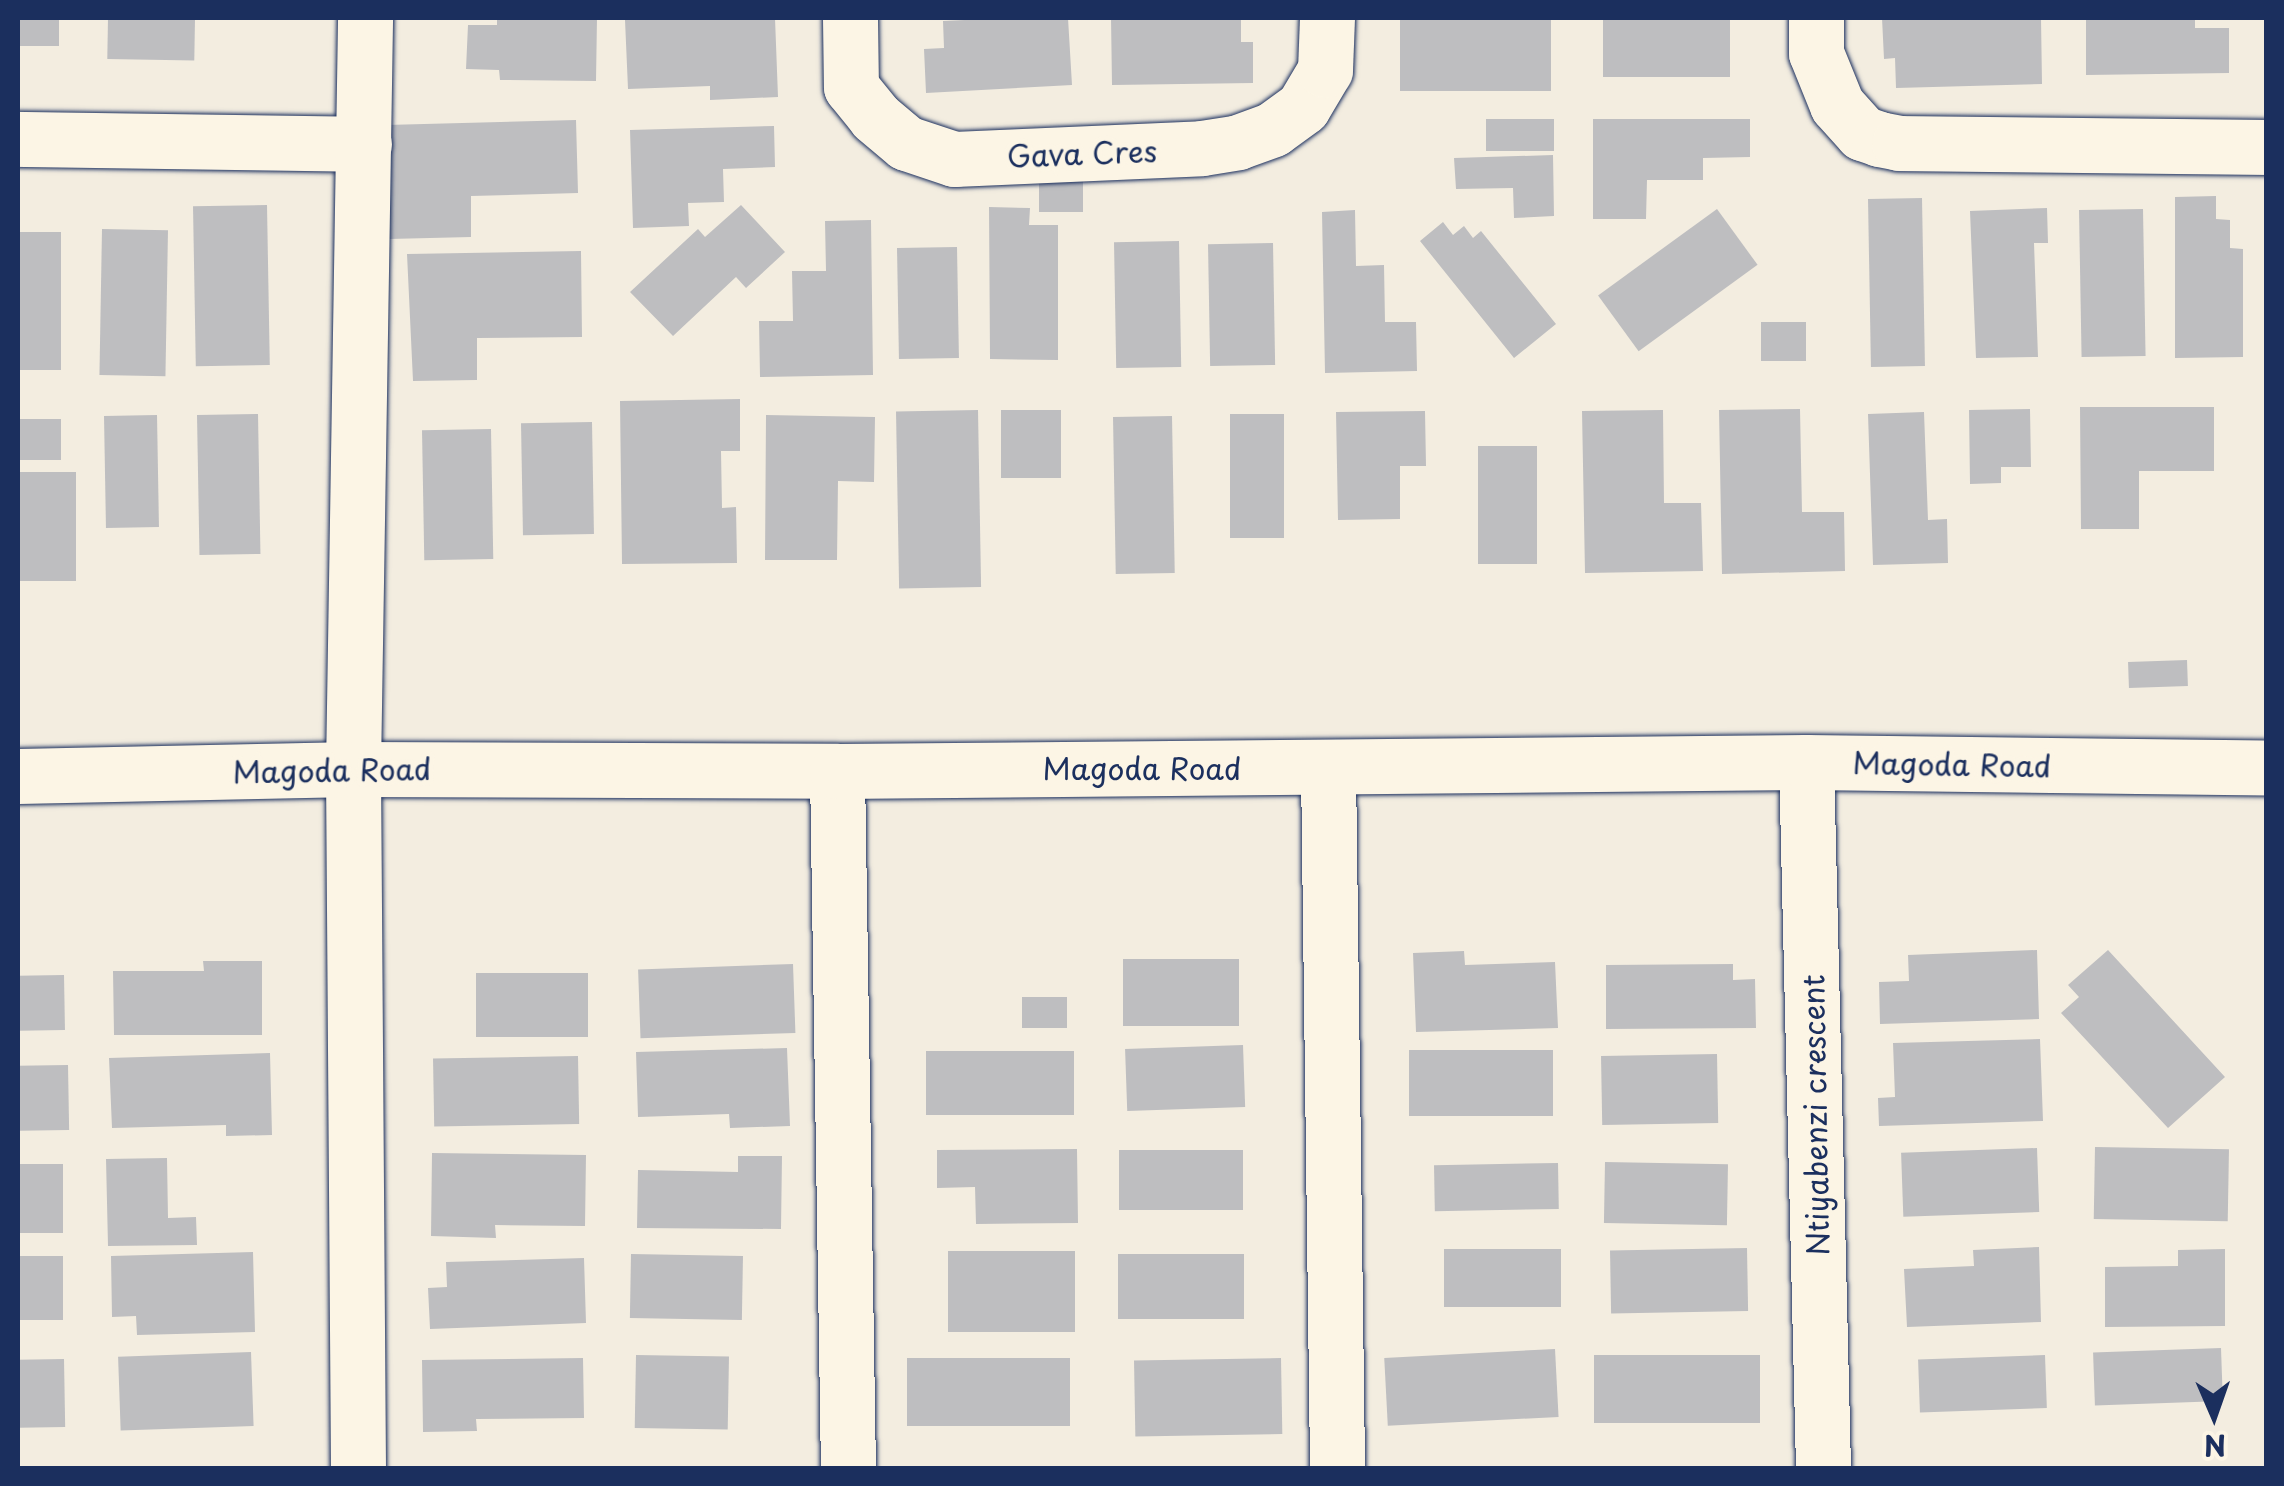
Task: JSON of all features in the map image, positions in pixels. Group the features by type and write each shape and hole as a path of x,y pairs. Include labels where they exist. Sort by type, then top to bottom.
{"street":[{"path":"358,1468 352,768 365,18"},
{"name":"Gava Cres","path":"850,18 851,87 875,117 906,143 954,159 1202,148 1255,136 1288,118 1326,70 1327,18"},
{"path":"1816,18 1816,53 1837,105 1862,132 1879,139 1899,143 2266,147"},
{"path":"18,139 364,144"},
{"name":"Magoda Road","path":"18,776 352,768 837,771 1806,762 2266,768"},
{"name":"Ntiyabenzi crescent","path":"1806,762 1823,1468"},
{"path":"1328,767 1336,1468"},
{"path":"837,771 848,1468"}],"building":[{"path":"18,18 59,18 59,46 18,46"},
{"path":"108,18 195,20 194,61 107,59"},
{"path":"497,18 597,18 596,81 500,80 499,70 466,69 468,25 497,25"},
{"path":"775,18 778,97 710,100 710,86 628,89 625,20"},
{"path":"1068,18 1072,85 926,93 924,49 944,48 943,21"},
{"path":"1111,18 1241,18 1241,42 1253,42 1253,83 1112,85"},
{"path":"1400,18 1551,18 1551,91 1400,91"},
{"path":"1603,18 1730,18 1730,77 1603,77"},
{"path":"1882,18 2041,18 2042,84 1896,88 1895,58 1884,59"},
{"path":"2086,18 2195,18 2195,28 2229,28 2229,73 2086,75"},
{"path":"1486,119 1554,119 1554,151 1486,151"},
{"path":"1593,119 1750,119 1750,157 1703,158 1703,180 1647,180 1646,219 1593,219"},
{"path":"576,120 578,193 471,196 471,237 389,239 386,125"},
{"path":"774,126 775,167 723,169 724,202 688,203 689,226 633,228 630,130"},
{"path":"1553,155 1554,216 1514,218 1513,188 1456,189 1454,158"},
{"path":"1039,178 1083,178 1083,212 1039,212"},
{"path":"2216,196 2216,219 2230,220 2230,248 2243,249 2243,357 2175,358 2175,197"},
{"path":"1922,198 1925,366 1871,367 1868,199"},
{"path":"267,205 270,365 196,366 193,206"},
{"path":"741,205 785,252 746,288 736,277 673,336 630,292 698,229 705,237"},
{"path":"989,207 1030,208 1029,225 1058,225 1058,360 990,359"},
{"path":"2047,208 2048,243 2034,243 2038,357 1976,358 1970,211"},
{"path":"1717,209 1758,265 1639,351 1598,295"},
{"path":"2143,209 2146,356 2082,357 2079,210"},
{"path":"1355,210 1356,266 1384,265 1385,322 1416,322 1417,371 1325,373 1322,212"},
{"path":"871,220 873,375 760,377 759,321 793,321 792,271 826,271 825,221"},
{"path":"1443,222 1453,235 1464,226 1473,238 1481,231 1556,324 1514,358 1420,241"},
{"path":"102,229 168,230 165,376 99,375"},
{"path":"18,232 61,232 61,370 18,370"},
{"path":"1179,241 1181,367 1116,368 1114,242"},
{"path":"1273,243 1275,365 1210,366 1208,244"},
{"path":"957,247 959,358 899,359 897,248"},
{"path":"581,251 582,337 477,338 477,380 413,381 407,254"},
{"path":"1761,322 1806,322 1806,361 1761,361"},
{"path":"740,399 740,451 721,451 722,508 736,507 737,563 622,564 620,401"},
{"path":"2080,407 2214,407 2214,471 2139,471 2139,529 2081,529"},
{"path":"1800,409 1802,512 1844,512 1845,571 1722,574 1719,410"},
{"path":"2030,409 2031,467 2001,467 2001,483 1970,484 1969,410"},
{"path":"978,410 981,587 899,588 896,411"},
{"path":"1001,410 1061,410 1061,478 1001,478"},
{"path":"1663,410 1664,503 1701,503 1703,571 1585,573 1582,411"},
{"path":"1425,411 1426,466 1400,466 1400,519 1338,520 1336,412"},
{"path":"1924,412 1928,520 1947,519 1948,563 1873,565 1868,414"},
{"path":"258,414 260,554 199,555 197,415"},
{"path":"1230,414 1284,414 1284,538 1230,538"},
{"path":"157,415 159,527 106,528 104,416"},
{"path":"766,415 875,417 874,482 838,481 837,560 765,560"},
{"path":"1172,416 1175,573 1116,574 1113,417"},
{"path":"18,419 61,419 61,460 18,460"},
{"path":"592,422 594,534 523,535 521,423"},
{"path":"491,429 493,559 424,560 422,430"},
{"path":"1478,446 1537,446 1537,564 1478,564"},
{"path":"18,472 76,472 76,581 18,581"},
{"path":"2187,660 2188,686 2129,688 2128,662"},
{"path":"2037,950 2039,1019 1880,1024 1879,982 1909,981 1908,955"},
{"path":"2108,950 2225,1077 2168,1128 2061,1013 2079,997 2068,985"},
{"path":"1464,951 1465,965 1555,962 1558,1028 1416,1032 1413,953"},
{"path":"1123,959 1239,959 1239,1026 1123,1026"},
{"path":"203,961 262,961 262,1035 114,1035 113,971 204,971"},
{"path":"793,964 795,1033 641,1038 638,969"},
{"path":"1733,964 1733,980 1755,979 1756,1028 1606,1029 1606,965"},
{"path":"476,973 588,973 588,1037 476,1037"},
{"path":"64,975 65,1030 19,1031 18,976"},
{"path":"1022,997 1067,997 1067,1028 1022,1028"},
{"path":"2040,1039 2043,1121 1879,1126 1878,1098 1895,1097 1893,1043"},
{"path":"1243,1045 1245,1107 1127,1111 1125,1049"},
{"path":"787,1048 790,1126 730,1128 729,1114 638,1117 636,1052"},
{"path":"1409,1050 1553,1050 1553,1116 1409,1116"},
{"path":"926,1051 1074,1051 1074,1115 926,1115"},
{"path":"270,1053 272,1135 226,1136 226,1125 112,1128 109,1058"},
{"path":"1717,1054 1718,1123 1602,1125 1601,1056"},
{"path":"578,1056 579,1124 434,1127 433,1059"},
{"path":"68,1065 69,1130 19,1131 18,1066"},
{"path":"2095,1147 2229,1149 2228,1221 2094,1219"},
{"path":"2037,1148 2039,1212 1903,1217 1901,1153"},
{"path":"1077,1149 1078,1223 976,1224 975,1187 937,1188 937,1150"},
{"path":"1119,1150 1243,1150 1243,1210 1119,1210"},
{"path":"432,1153 586,1155 585,1226 495,1225 496,1238 431,1236"},
{"path":"738,1156 782,1156 781,1229 637,1228 638,1170 738,1172"},
{"path":"167,1158 168,1218 196,1217 197,1245 108,1246 106,1159"},
{"path":"1605,1162 1728,1164 1727,1225 1604,1223"},
{"path":"1558,1163 1559,1209 1435,1211 1434,1165"},
{"path":"18,1164 63,1164 63,1233 18,1233"},
{"path":"2039,1247 2041,1322 1907,1327 1904,1269 1974,1266 1973,1250"},
{"path":"1747,1248 1748,1311 1611,1313 1610,1250"},
{"path":"1444,1249 1561,1249 1561,1307 1444,1307"},
{"path":"2225,1249 2225,1326 2105,1327 2105,1267 2178,1266 2178,1250"},
{"path":"948,1251 1075,1251 1075,1332 948,1332"},
{"path":"253,1252 255,1332 137,1335 136,1316 112,1317 111,1256"},
{"path":"631,1254 743,1256 742,1320 630,1318"},
{"path":"1118,1254 1244,1254 1244,1319 1118,1319"},
{"path":"18,1256 63,1256 63,1320 18,1320"},
{"path":"584,1258 586,1323 430,1329 428,1288 447,1287 446,1262"},
{"path":"2221,1348 2223,1401 2095,1405 2093,1352"},
{"path":"1555,1349 1559,1417 1388,1426 1384,1358"},
{"path":"251,1352 254,1426 121,1431 118,1357"},
{"path":"636,1355 729,1357 728,1430 635,1428"},
{"path":"1594,1355 1760,1355 1760,1423 1594,1423"},
{"path":"2045,1355 2047,1408 1920,1412 1918,1359"},
{"path":"583,1358 584,1418 476,1419 477,1431 423,1432 422,1360"},
{"path":"907,1358 1070,1358 1070,1426 907,1426"},
{"path":"1281,1358 1282,1434 1135,1437 1134,1361"},
{"path":"64,1359 65,1427 19,1428 18,1360"}]}
